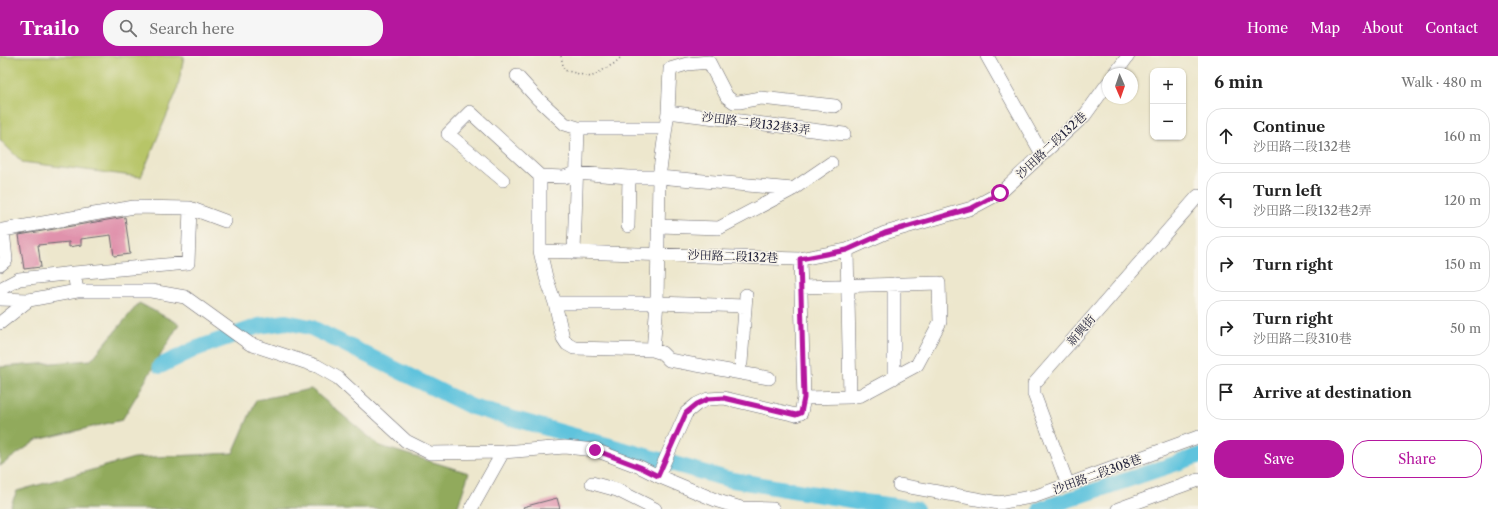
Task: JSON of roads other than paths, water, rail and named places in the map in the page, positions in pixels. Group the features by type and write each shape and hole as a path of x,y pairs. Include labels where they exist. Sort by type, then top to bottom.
{"street":[{"path":"987,56 1042,154"},
{"path":"1119,68 1128,56"},
{"path":"653,350 657,303 659,177 668,112 670,69 687,64 709,62 727,97 734,102 761,98 835,106"},
{"path":"517,76 537,98 565,124 578,128 666,128"},
{"name":"沙田路二段132巷","path":"540,251 800,259 847,250 885,233 972,208 1000,193 1085,115 1102,91"},
{"path":"503,180 448,134 470,112 540,176 564,177 576,173 629,178 659,177 793,189"},
{"name":"沙田路二段132巷3弄","path":"668,112 844,134"},
{"path":"574,253 578,128"},
{"path":"659,226 719,228 793,189 831,164"},
{"path":"540,176 540,251 546,277 555,303 563,338 567,344 574,348 653,350 662,354 669,360 769,378"},
{"path":"628,226 629,178"},
{"name":"新興街","path":"1068,485 1034,394 1034,384 1198,196"},
{"path":"0,265 6,260 3,230 134,207 190,208 225,221"},
{"path":"0,290 19,279 188,263 190,208"},
{"path":"847,250 850,397"},
{"path":"660,471 686,413 697,404 708,399 724,398 796,415 801,413 804,398 800,259"},
{"path":"74,273 77,291"},
{"path":"801,287 939,283 940,322 918,365 861,395 850,397 804,398"},
{"path":"894,284 894,378"},
{"path":"0,299 29,300 77,291 150,291 185,296 250,344 317,366 338,378 406,441 430,453 503,452 565,447 595,450 640,467 660,471 718,500 741,508 773,509"},
{"path":"0,323 29,300"},
{"path":"555,303 657,303 745,300 741,363"},
{"name":"沙田路二段308巷","path":"899,485 999,503 1036,496 1198,437"},
{"path":"471,509 503,452"},
{"path":"1118,509 1198,480"},
{"path":"592,483 617,490 655,509"}],"waterway":[{"path":"160,366 195,349 259,326 286,322 310,327 472,407 727,479 857,501 916,509"},
{"path":"1041,509 1198,456"}]}
